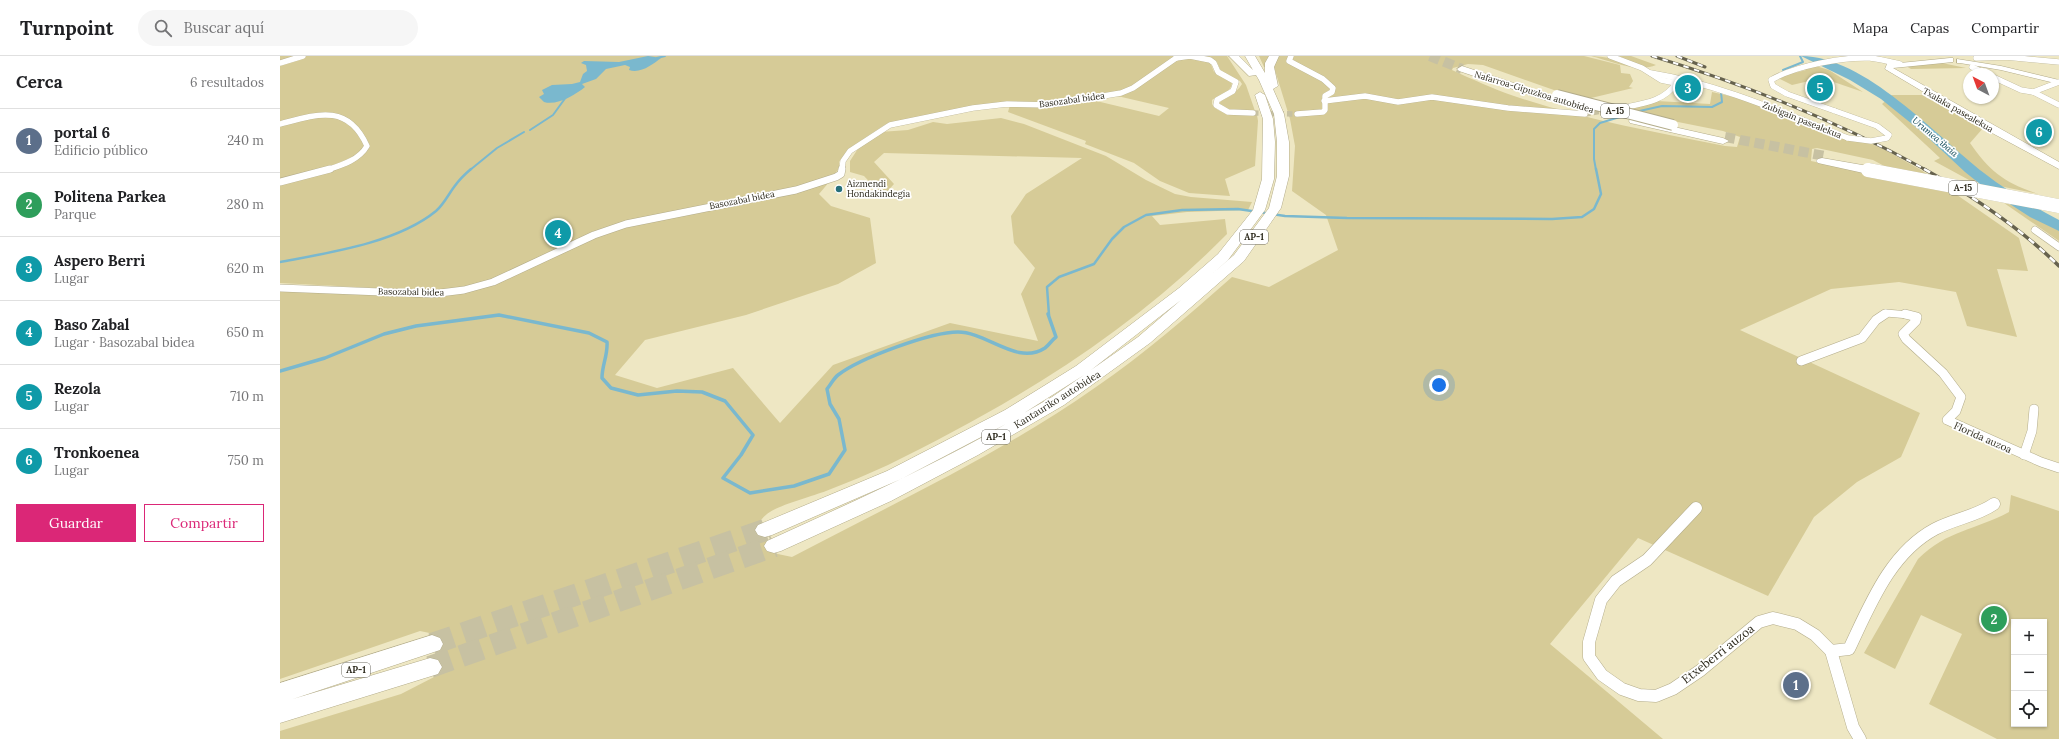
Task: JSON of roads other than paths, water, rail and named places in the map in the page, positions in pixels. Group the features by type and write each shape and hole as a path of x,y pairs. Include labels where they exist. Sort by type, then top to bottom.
{"highway":[{"path":"1234,56 1252,74"},
{"name":"AP-1","path":"1191,293 1223,257 1259,210 1268,179 1268,119 1252,74 1239,56"},
{"name":"AP-1","path":"1191,293 1239,258 1275,208 1284,176 1279,114 1264,80 1250,56"},
{"path":"1274,56 1271,59 1269,68 1279,114"},
{"name":"Nafarroa-Gipuzkoa autobidea","path":"1553,96 1541,90 1469,67 1553,96 1634,121 1724,139 1553,96"},
{"name":"A-15","path":"1824,159 2059,206"},
{"name":"A-15","path":"1869,168 2059,201"},
{"name":"Kantauriko autobidea","path":"764,530 894,475 1011,414 1082,369 1191,293"},
{"name":"Kantauriko autobidea","path":"774,546 884,496 972,451 1058,401 1144,340 1191,293"},
{"name":"AP-1","path":"280,693 431,656 280,713"}],"main road":[{"path":"1922,63 1932,60 1934,56 1960,62 2001,68"},
{"path":"1896,64 1950,60"},
{"path":"1960,62 1975,60 2059,82"},
{"name":"Txalaka pasealekua","path":"1896,64 1889,69 1892,72 2059,166"}],"street":[{"path":"280,63 303,56"},
{"path":"1177,57 1190,56 1210,60 1214,63 1215,69 1218,72 1236,82 1234,91 1217,100 1216,105 1222,110 1230,112 1253,113"},
{"path":"1291,56 1289,60 1323,79 1333,88 1332,92 1325,96 1325,110 1323,112 1297,114"},
{"path":"1610,56 1642,68 1661,80 1708,89"},
{"path":"1836,56 1843,60 1866,57 1896,64"},
{"path":"2004,56 2059,62"},
{"name":"Basozabal bidea","path":"280,288 432,294 478,287 509,275 594,235 626,224 796,190 836,177 841,174 844,161 850,151 890,125 974,108 1007,104 1049,105 1121,93 1133,88 1177,57"},
{"path":"1866,57 1896,64"},
{"path":"1975,60 2017,57"},
{"name":"Zubigain pasealekua","path":"1651,73 1675,77 1746,98 1848,138 1876,141 1887,138 1889,135 1877,126 1786,94 1772,84 1771,80 1776,77 1798,70 1843,60"},
{"path":"1975,60 1982,68"},
{"path":"1999,80 2021,90 2033,92 2059,105"},
{"path":"2033,92 2059,82"},
{"path":"1617,108 1663,97 1674,90 1676,83"},
{"path":"1324,101 1338,98 1364,96 1398,102 1440,98 1508,108 1585,114"},
{"path":"280,124 317,117 343,118 358,130 367,146 364,153 346,163 280,182"},
{"path":"2035,230 2059,247"},
{"name":"Florida auzoa","path":"1801,361 1830,348 1862,338 1876,320 1886,313 1911,314 1917,317 1916,321 1903,334 1906,339 1943,373 1961,397 1956,411 1947,420 2024,455 2059,468"},
{"name":"Florida auzoa","path":"2024,455 2032,431 2034,409"},
{"path":"1831,651 1849,649 1894,564 1910,546 1932,531 1987,509 1994,504"},
{"name":"Etxeberri auzoa","path":"1696,508 1647,560 1616,581 1601,600 1589,642 1589,657 1602,675 1622,689 1639,695 1656,696 1673,689 1700,670 1759,622 1773,618 1797,624 1815,635 1831,651 1853,727 1860,739"}],"water":[{"path":"648,56 661,58 646,68 638,71 629,70 630,67 625,65 606,69 596,79 582,84 585,87 581,90 560,101 549,103 544,102 539,97 544,94 542,90 552,85 580,82 583,74 587,71 586,65 581,63 584,61 619,62"}],"waterway":[{"path":"657,58 665,56"},
{"path":"1783,70 1803,62 1800,56"},
{"name":"Urumea ibaia","path":"1806,56 1839,69 1900,107 1927,129 1970,169 1991,185 2024,207 2059,226"},
{"path":"1635,112 1662,106 1712,107 1722,102 1721,92"},
{"path":"530,130 553,115 569,93"},
{"path":"1596,170 1594,159 1594,129 1600,123 1623,116"},
{"path":"470,170 497,148 524,132"},
{"path":"280,262 361,245 402,231 420,222 436,211 458,182 471,169"},
{"path":"1049,315 1047,287 1059,277 1094,264 1112,239 1124,227 1146,215 1182,210 1238,209 1285,216 1347,218 1552,219 1582,217 1594,209 1601,194 1596,169"},
{"path":"280,371 325,358 384,334 416,326 499,315 589,333 607,342 607,351 602,378 611,388 638,395 677,391 702,392 725,401 753,435 741,455 723,478 750,493 794,486 829,474 845,450 839,419 830,404 827,389 837,376 848,368 896,347 946,333 969,333 1013,351 1024,353 1034,352 1045,348 1056,337 1048,314"}],"tunnel":[{"path":"1430,56 1462,69"},
{"path":"1585,114 1613,109"},
{"path":"1253,113 1297,114"},
{"path":"1725,137 1825,156"},
{"path":"432,644 765,530"},
{"path":"430,667 774,546"}],"railway":[{"path":"1652,56 1723,79 1826,120 1926,170"},
{"path":"1677,56 1705,67"},
{"path":"1924,169 1978,201 2012,225 2059,266"}],"place":[{"name":"Aspero Berri","path":"1688,88"},
{"name":"Rezola","path":"1820,88"},
{"name":"Tronkoenea","path":"2039,132"},
{"name":"Aizmendi Hondakindegia","path":"839,189"},
{"name":"Baso Zabal","path":"558,233"},
{"name":"Politena Parkea","path":"1994,619"},
{"name":"portal 6","path":"1796,685"}]}
